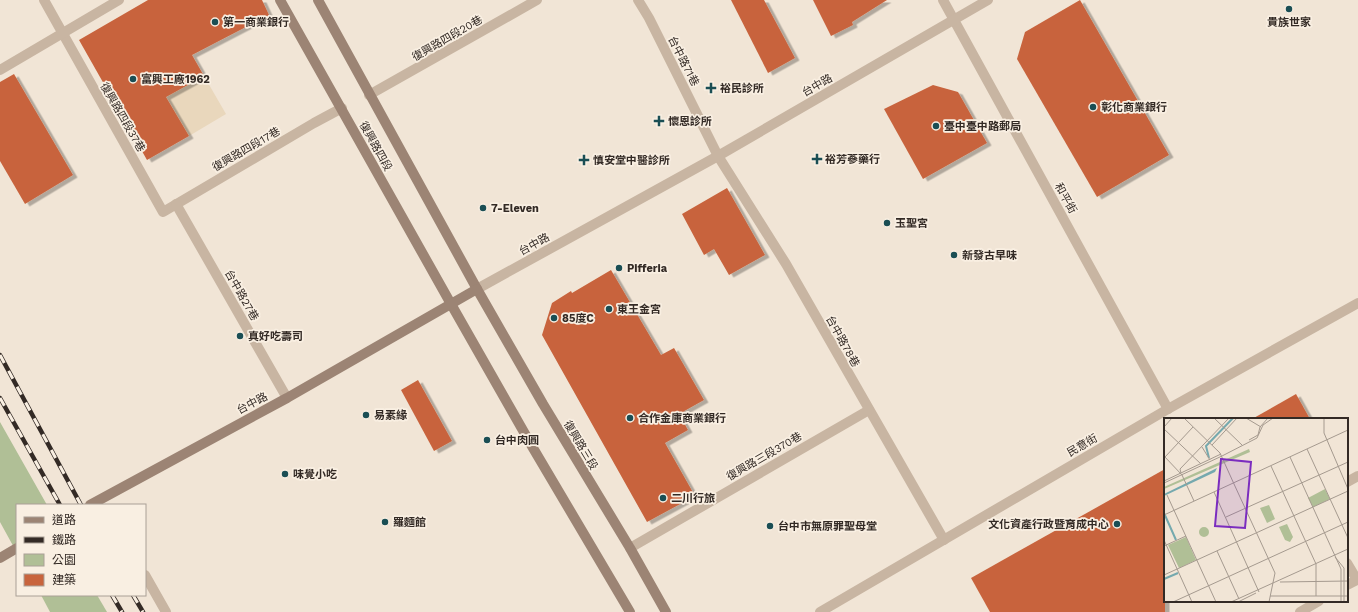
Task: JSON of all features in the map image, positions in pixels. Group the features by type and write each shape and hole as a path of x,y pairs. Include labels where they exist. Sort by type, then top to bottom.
{"main road":[{"name":"復興路四段","path":"280,0 451,304"},
{"name":"復興路四段","path":"318,0 477,289"},
{"name":"台中路","path":"103,502 477,289"},
{"name":"復興路三段","path":"477,289 543,404 630,548 666,612"},
{"path":"451,304 533,448 630,612"},
{"path":"0,558 16,549"}],"street":[{"name":"復興路四段37巷","path":"44,0 163,212"},
{"path":"0,70 119,0"},
{"name":"復興路四段20巷","path":"369,95 537,0"},
{"name":"台中路71巷","path":"638,0 649,18 718,156"},
{"name":"和平街","path":"943,0 1168,409"},
{"name":"台中路","path":"477,289 718,156 988,0"},
{"name":"復興路四段17巷","path":"163,212 342,108"},
{"name":"台中路78巷","path":"718,156 786,264 868,410 944,540"},
{"name":"台中路27巷","path":"176,204 287,398"},
{"name":"民意街","path":"820,612 1168,409 1358,302"},
{"name":"復興路三段370巷","path":"630,548 868,410"},
{"path":"1348,481 1358,476"},
{"path":"1348,565 1357,580 1348,584"},
{"path":"146,577 166,612"},
{"path":"1300,612 1317,602"}],"green space":[{"path":"0,422 46,504 16,504 16,551 0,522"},
{"path":"42,596 98,596 107,612 50,612"}],"shaded area":[{"path":"204,76 226,114 189,136 158,83 187,85"}],"building":[{"name":"富興工廠1962","path":"148,0 262,0 269,15 192,55 204,76 166,97 189,136 147,160 79,40"},
{"path":"731,0 764,0 795,58 768,73"},
{"path":"813,0 887,0 852,22 853,25 831,36"},
{"name":"彰化商業銀行","path":"1080,0 1169,155 1097,197 1017,59 1025,32"},
{"path":"14,74 73,175 25,204 0,161 0,82"},
{"name":"臺中臺中路郵局","path":"933,85 958,92 987,143 923,179 884,109"},
{"path":"727,188 765,255 729,275 714,249 704,255 682,214"},
{"path":"611,270 661,355 674,348 704,400 679,414 688,430 665,443 695,496 647,522 542,335 552,303"},
{"path":"418,380 452,441 434,451 401,390"},
{"path":"1296,394 1309,418 1254,418"},
{"name":"文化資產行政暨育成中心","path":"1164,470 1165,612 990,612 971,578"}],"railway":[{"path":"0,355 80,504"},
{"path":"0,398 59,504"},
{"path":"113,596 122,612"},
{"path":"134,596 143,612"}],"place":[{"name":"貴族世家","path":"1289,9"},
{"name":"第一商業銀行","path":"215,22"},
{"name":"富興工廠1962","path":"133,79"},
{"name":"裕民診所","path":"711,88"},
{"name":"彰化商業銀行","path":"1093,107"},
{"name":"懷恩診所","path":"659,121"},
{"name":"臺中臺中路郵局","path":"936,126"},
{"name":"裕芳蔘藥行","path":"817,159"},
{"name":"慎安堂中醫診所","path":"584,160"},
{"name":"7-Eleven","path":"483,208"},
{"name":"玉聖宮","path":"887,223"},
{"name":"新發古早味","path":"954,255"},
{"name":"Pifferia","path":"619,268"},
{"name":"東王金宮","path":"609,309"},
{"name":"85度C","path":"554,318"},
{"name":"真好吃壽司","path":"240,336"},
{"name":"易素緣","path":"366,415"},
{"name":"合作金庫商業銀行","path":"630,418"},
{"name":"台中肉圓","path":"487,440"},
{"name":"味覺小吃","path":"285,474"},
{"name":"二川行旅","path":"663,498"},
{"name":"羅麵館","path":"385,522"},
{"name":"文化資產行政暨育成中心","path":"1117,524"},
{"name":"台中市無原罪聖母堂","path":"770,526"}]}
